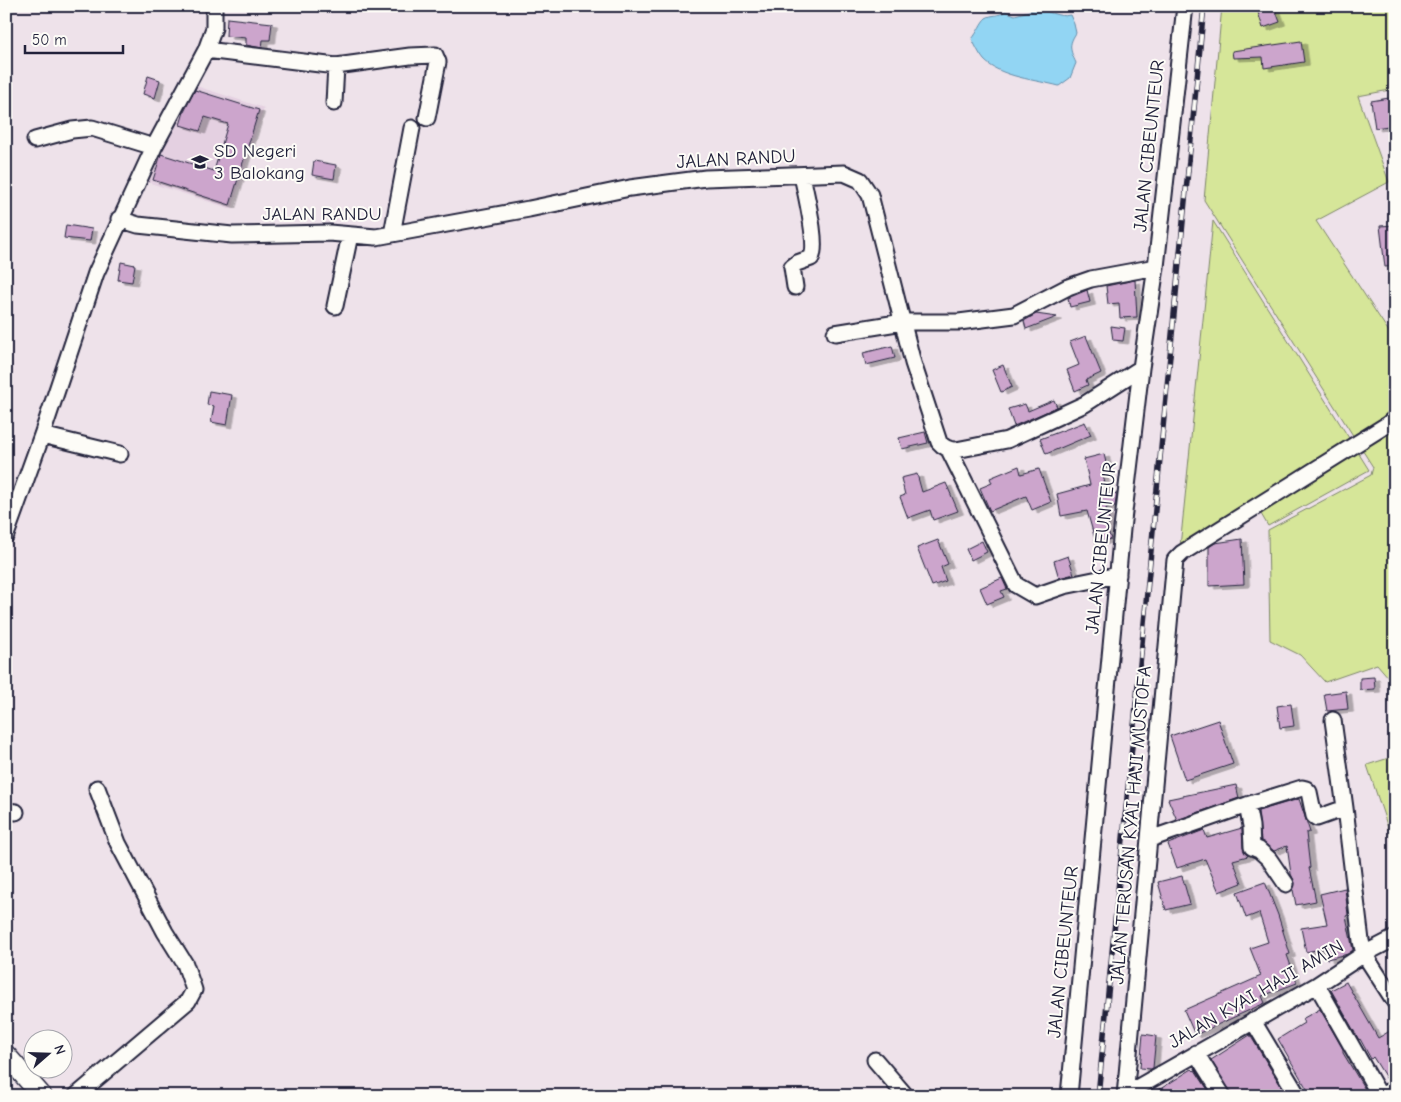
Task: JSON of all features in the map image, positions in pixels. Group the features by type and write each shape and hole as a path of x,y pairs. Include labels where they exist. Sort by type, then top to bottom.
{"main road":[{"path":"6,1055 42,1096"}],"street":[{"path":"6,535 42,435 96,273 119,219 154,147 206,50 214,28 214,6"},
{"name":"JALAN CIBEUNTEUR","path":"1069,1096 1122,529 1141,368 1156,267 1185,6"},
{"path":"206,50 336,66 410,56 434,55 438,62 428,118"},
{"path":"334,103 336,66"},
{"path":"34,140 72,130 92,128 154,147"},
{"path":"392,234 412,128"},
{"name":"JALAN RANDU","path":"119,219 138,225 232,235 329,233 376,237 529,210 640,187 706,178 844,173 860,180 870,196 913,362 939,442 949,450 1016,585 1034,596 1064,586 1118,575"},
{"path":"795,287 792,267 794,264 811,258 814,251 812,228 802,175"},
{"path":"335,306 350,236"},
{"path":"835,333 903,322 959,322 1014,315 1052,294 1091,279 1156,267"},
{"path":"949,450 1008,440 1085,404 1141,368"},
{"name":"JALAN TERUSAN KYAI HAJI MUSTOFA","path":"1133,1093 1150,839 1175,560 1395,418"},
{"path":"42,435 120,454"},
{"path":"1333,720 1361,941 1364,954 1395,1002"},
{"path":"76,1096 188,1001 194,990 184,964 118,843 97,788"},
{"path":"1150,839 1302,788 1306,788 1309,792 1316,818 1345,808"},
{"path":"1247,805 1252,847 1259,850 1269,859 1286,884"},
{"name":"JALAN KYAI HAJI AMIN","path":"1133,1093 1196,1053 1317,986 1364,954 1395,938"},
{"path":"1317,986 1380,1096 1395,1088"},
{"path":"1253,1021 1298,1096"},
{"path":"1196,1053 1223,1096"},
{"path":"875,1060 906,1096"}],"shaded area":[{"name":"SD Negeri 3 Balokang","path":"190,84 264,108 232,209 147,182 159,142"}],"green space":[{"path":"1222,6 1395,6 1395,31 1392,32 1395,44 1395,89 1358,96 1389,182 1316,221 1395,341 1395,685 1377,664 1325,682 1300,655 1270,640 1268,530 1371,475 1373,467 1204,200"},
{"path":"1213,221 1369,470 1268,526 1257,507 1180,547"},
{"path":"1395,756 1395,849 1367,765"}],"water":[{"path":"1036,9 1066,16 1070,15 1074,24 1076,33 1071,48 1076,63 1070,78 1059,86 1019,77 991,66 984,60 972,39 988,17 1005,11 1015,15"}],"building":[{"path":"1256,6 1274,6 1280,22 1263,28"},
{"path":"227,18 272,23 270,40 263,40 262,48 246,45 246,38 226,36"},
{"path":"1301,41 1304,62 1264,68 1263,57 1233,58 1232,51"},
{"path":"148,76 160,80 155,98 143,94"},
{"path":"195,90 259,110 230,205 153,180 161,154 214,171 228,124 205,117 200,131 180,125"},
{"path":"1395,97 1395,125 1375,128 1371,101"},
{"path":"314,161 336,165 334,179 312,175"},
{"path":"66,225 92,229 90,241 64,238"},
{"path":"1395,225 1395,266 1385,267 1380,226"},
{"path":"121,262 135,265 132,282 118,280"},
{"path":"1135,280 1137,317 1120,318 1119,303 1108,304 1106,286"},
{"path":"1087,290 1090,302 1070,307 1068,298"},
{"path":"1036,314 1057,317 1026,329 1024,321"},
{"path":"1111,326 1125,328 1123,341 1113,340"},
{"path":"1086,336 1101,373 1086,380 1088,385 1075,391 1067,370 1079,365 1070,342"},
{"path":"892,346 895,358 866,365 863,353"},
{"path":"1003,365 1012,387 1001,392 992,370"},
{"path":"209,391 232,395 227,425 211,422 214,406 207,405"},
{"path":"1054,400 1057,407 1014,426 1008,409 1025,404 1028,411"},
{"path":"1085,422 1091,435 1046,454 1040,439"},
{"path":"925,432 928,443 902,449 899,438"},
{"path":"1104,454 1107,467 1101,468 1108,495 1117,493 1115,506 1106,508 1110,524 1106,525 1111,539 1096,543 1087,511 1061,516 1057,494 1090,485 1084,459"},
{"path":"1019,466 1021,474 1039,469 1051,502 1032,510 1026,496 990,511 980,488 992,483 990,478"},
{"path":"917,474 922,492 946,483 958,511 933,520 930,510 908,518 900,497 905,495 901,478"},
{"path":"1242,539 1244,584 1209,586 1209,547 1215,543"},
{"path":"938,540 948,564 941,567 946,581 932,586 917,548"},
{"path":"982,541 987,552 971,560 966,549"},
{"path":"1068,556 1074,574 1059,578 1054,561"},
{"path":"1002,578 1007,589 1001,591 1004,597 987,604 980,588"},
{"path":"1374,677 1375,689 1360,690 1360,678"},
{"path":"1346,691 1348,709 1327,711 1324,694"},
{"path":"1291,704 1294,726 1280,728 1277,706"},
{"path":"1218,720 1233,764 1185,780 1170,736"},
{"path":"1236,785 1239,798 1177,820 1168,799"},
{"path":"1299,799 1310,832 1306,833 1309,868 1316,901 1296,905 1293,890 1295,883 1291,874 1287,846 1274,851 1261,841 1258,811"},
{"path":"1242,828 1243,848 1248,856 1233,860 1242,883 1219,892 1205,859 1177,868 1168,844 1204,830 1207,838"},
{"path":"1182,876 1190,904 1166,910 1158,882"},
{"path":"1265,882 1278,915 1290,954 1287,955 1297,983 1262,996 1265,1003 1195,1035 1184,1010 1261,976 1250,948 1268,942 1259,913 1246,918 1237,892"},
{"path":"1345,888 1348,915 1346,916 1353,950 1348,954 1327,959 1325,948 1306,952 1301,928 1327,924 1320,894"},
{"path":"1346,982 1378,1038 1395,1028 1395,1077 1388,1081 1373,1057 1371,1059 1359,1040 1331,990"},
{"path":"1320,1009 1343,1049 1343,1053 1369,1096 1311,1096 1278,1039 1304,1023 1302,1019"},
{"path":"1143,1034 1156,1036 1153,1068 1151,1069 1140,1068"},
{"path":"1250,1035 1287,1096 1232,1096 1211,1060"},
{"path":"1192,1069 1195,1070 1212,1096 1149,1096"}],"railway":[{"path":"1098,1096 1204,6"}],"place":[{"name":"SD Negeri 3 Balokang","path":"200,162"}]}
